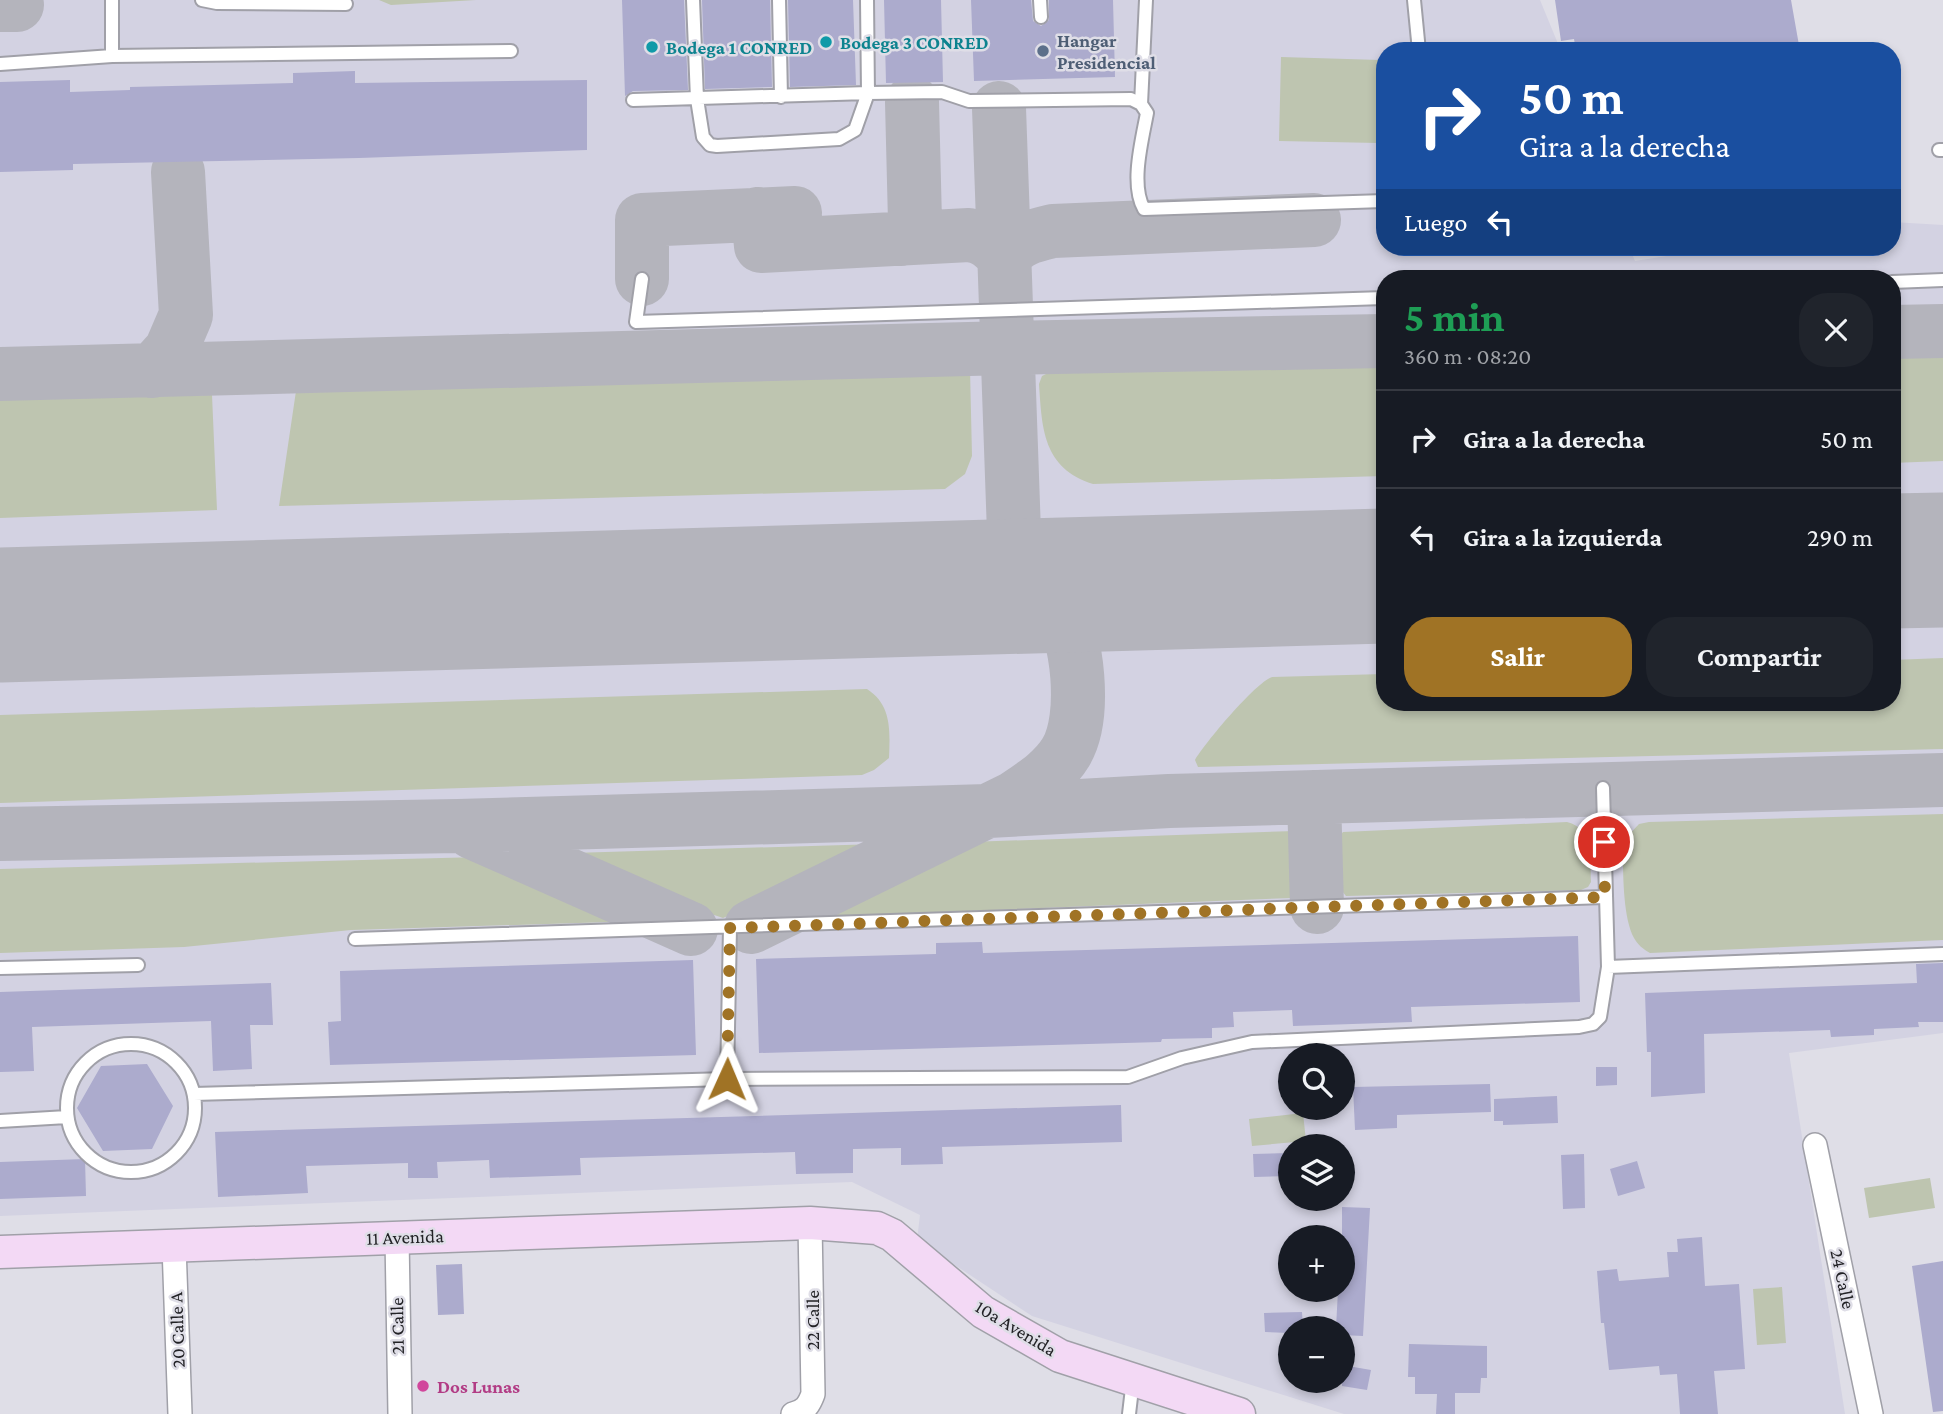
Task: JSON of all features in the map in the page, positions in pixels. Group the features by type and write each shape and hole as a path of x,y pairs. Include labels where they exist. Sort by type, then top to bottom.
{"main road":[{"name":"11 Avenida","path":"0,1252 810,1223"},
{"name":"10a Avenida","path":"810,1223 877,1227 892,1235 984,1312 1060,1356 1239,1414"}],"street":[{"name":"24 Calle","path":"1815,1145 1871,1414"},
{"name":"22 Calle","path":"797,1413 809,1405 813,1394 810,1223"},
{"name":"21 Calle","path":"397,1237 400,1414"},
{"name":"20 Calle A","path":"174,1245 180,1414"}],"lane":[{"path":"111,0 112,56"},
{"path":"202,0 217,3 346,4"},
{"path":"693,0 697,99 703,137 710,145 717,146 839,139 855,130 868,93 867,0"},
{"path":"779,0 781,97"},
{"path":"1041,0 1041,17"},
{"path":"1141,104 1146,0"},
{"path":"1414,0 1418,42"},
{"path":"0,64 112,56 510,51"},
{"path":"633,100 942,92 969,101 1131,99 1141,104 1147,113 1138,158 1139,201 1144,209 1376,201"},
{"path":"642,279 636,323 1376,298"},
{"path":"1901,282 1943,280"},
{"path":"194,1094 727,1079 1128,1077 1182,1058 1252,1042 1579,1027 1593,1024 1600,1017 1608,967 1602,788"},
{"path":"355,939 1605,897"},
{"path":"727,1079 730,928"},
{"path":"1608,967 1943,954"},
{"path":"0,968 138,965"},
{"path":"119,1044 147,1045 172,1058 182,1068 194,1094 194,1118 187,1140 165,1163 151,1170 135,1173 111,1169 90,1158 71,1133 67,1117 66,1103 75,1076 93,1055 119,1044"},
{"path":"0,1121 67,1117"},
{"path":"1129,1414 1133,1379"}],"shaded area":[{"path":"0,0 1540,0 1557,42 1376,42 1376,256 1633,256 1635,261 1667,256 1901,256 1901,223 1943,225 1943,1033 1789,1053 1845,1414 1344,1414 1032,1316 917,1240 920,1215 852,1182 0,1216"}],"green space":[{"path":"379,0 476,0 391,5"},
{"path":"1281,57 1376,60 1376,143 1279,141"},
{"path":"1943,351 1943,461 1901,463 1901,352"},
{"path":"1376,364 1376,476 1093,484 1064,468 1048,445 1039,384 1042,376 1052,371"},
{"path":"970,369 972,456 965,474 945,489 279,506 296,391"},
{"path":"212,395 217,510 0,518 0,400"},
{"path":"1943,658 1943,749 1198,767 1195,760 1243,701 1272,677 1376,674 1376,711 1901,711 1901,660"},
{"path":"867,689 881,703 888,719 889,758 874,770 862,775 0,803 0,715"},
{"path":"1943,814 1943,940 1650,953 1637,943 1630,929 1624,891 1623,841 1639,824"},
{"path":"1567,822 1582,831 1589,846 1591,882 1581,890 1346,896 1335,882 1334,842 1343,832"},
{"path":"1295,831 1302,839 1304,885 1291,898 815,917 811,915 813,911 968,842"},
{"path":"878,844 881,851 723,918 567,864 567,854 572,853"},
{"path":"481,857 498,860 641,921 351,930 184,947 0,953 0,869"},
{"path":"1278,1116 1278,1120 1304,1120 1305,1134 1278,1134 1278,1144 1252,1146 1249,1119"},
{"path":"1930,1178 1935,1208 1869,1218 1864,1188"},
{"path":"1782,1287 1786,1343 1757,1345 1753,1289"}],"building":[{"name":"Bodega 1 CONRED","path":"622,0 684,0 688,90 633,91 625,96"},
{"path":"702,0 770,0 772,87 705,89"},
{"name":"Bodega 3 CONRED","path":"788,0 853,0 856,85 790,87"},
{"path":"884,0 941,0 943,82 886,83"},
{"path":"971,0 1031,0 1033,21 1041,26 1049,20 1049,0 1113,0 1115,77 974,81"},
{"path":"1555,0 1791,0 1798,42 1574,42 1574,39 1561,41"},
{"path":"355,71 355,83 587,80 587,150 73,164 73,170 0,172 0,82 70,80 70,92 130,90 130,87 293,83 293,73"},
{"path":"1578,936 1580,1002 1411,1007 1412,1022 1293,1026 1292,1010 1233,1012 1234,1027 1212,1028 1212,1038 1162,1039 1161,1042 759,1053 756,959 936,954 936,943 982,942 983,953"},
{"path":"693,960 696,1055 330,1065 328,1022 341,1021 340,971"},
{"path":"1943,963 1943,1022 1918,1022 1919,1027 1874,1029 1874,1035 1831,1037 1830,1030 1704,1034 1705,1093 1651,1097 1651,1052 1647,1052 1645,993 1917,983 1916,964"},
{"path":"271,983 273,1025 250,1025 252,1069 213,1071 211,1021 32,1027 34,1071 0,1072 0,992"},
{"path":"147,1064 173,1106 152,1149 103,1151 77,1108 101,1066"},
{"path":"1596,1067 1617,1067 1617,1085 1596,1086"},
{"path":"1490,1084 1491,1112 1397,1115 1397,1128 1355,1130 1355,1087"},
{"path":"1557,1096 1558,1123 1503,1125 1503,1121 1494,1121 1494,1099"},
{"path":"1121,1105 1122,1142 942,1147 943,1164 901,1165 901,1148 853,1149 853,1173 796,1174 795,1152 580,1158 581,1175 490,1178 489,1160 437,1162 438,1178 408,1178 408,1163 306,1166 308,1193 218,1197 215,1132"},
{"path":"1278,1153 1278,1176 1254,1177 1253,1154"},
{"path":"1584,1154 1585,1208 1563,1209 1561,1155"},
{"path":"85,1159 86,1196 0,1199 0,1162"},
{"path":"1637,1161 1645,1188 1618,1196 1610,1169"},
{"path":"1355,1207 1370,1208 1363,1336 1355,1336 1355,1316 1337,1316 1337,1302 1355,1302 1355,1225 1342,1225 1342,1211 1355,1211"},
{"path":"1702,1237 1705,1286 1739,1284 1745,1369 1714,1371 1718,1414 1680,1414 1677,1374 1660,1375 1659,1366 1609,1370 1604,1323 1601,1323 1597,1271 1617,1269 1619,1281 1669,1277 1667,1252 1678,1252 1677,1239"},
{"path":"1943,1261 1943,1411 1933,1412 1912,1266"},
{"path":"462,1264 464,1314 438,1315 436,1265"},
{"path":"1302,1312 1302,1316 1278,1316 1278,1333 1265,1332 1264,1313"},
{"path":"1409,1344 1487,1346 1487,1378 1481,1378 1480,1393 1455,1393 1455,1414 1436,1414 1437,1394 1415,1394 1415,1377 1408,1377"},
{"path":"1355,1367 1371,1370 1367,1390 1355,1388"}],"taxiway":[{"path":"0,5 17,5"},
{"path":"901,239 912,229 915,222 912,102"},
{"path":"989,587 1004,564 1014,533 999,108"},
{"path":"152,371 171,350 186,315 178,172"},
{"path":"642,279 642,220 795,213"},
{"path":"758,214 761,246 969,235 989,242 1004,257 1020,242 1053,231 1314,220"},
{"path":"1901,332 1943,331"},
{"path":"0,374 1376,341"},
{"path":"751,927 1014,798 1049,772 1066,752 1073,737 1078,698 1075,655 1064,616 1014,533"},
{"path":"1075,646 1084,612 1106,584"},
{"path":"0,834 458,826 988,811 1169,801 1943,780"},
{"path":"1314,797 1317,907"},
{"path":"472,832 691,929"}],"runway":[{"path":"1901,561 1943,560"},
{"path":"0,615 1376,576"}],"place":[{"name":"Bodega 3 CONRED","path":"826,42"},
{"name":"Bodega 1 CONRED","path":"652,47"},
{"name":"Hangar Presidencial","path":"1043,51"},
{"name":"Dos Lunas","path":"423,1386"}],"route":[{"path":"727,1079 730,928 1605,897 1604,842"}]}
